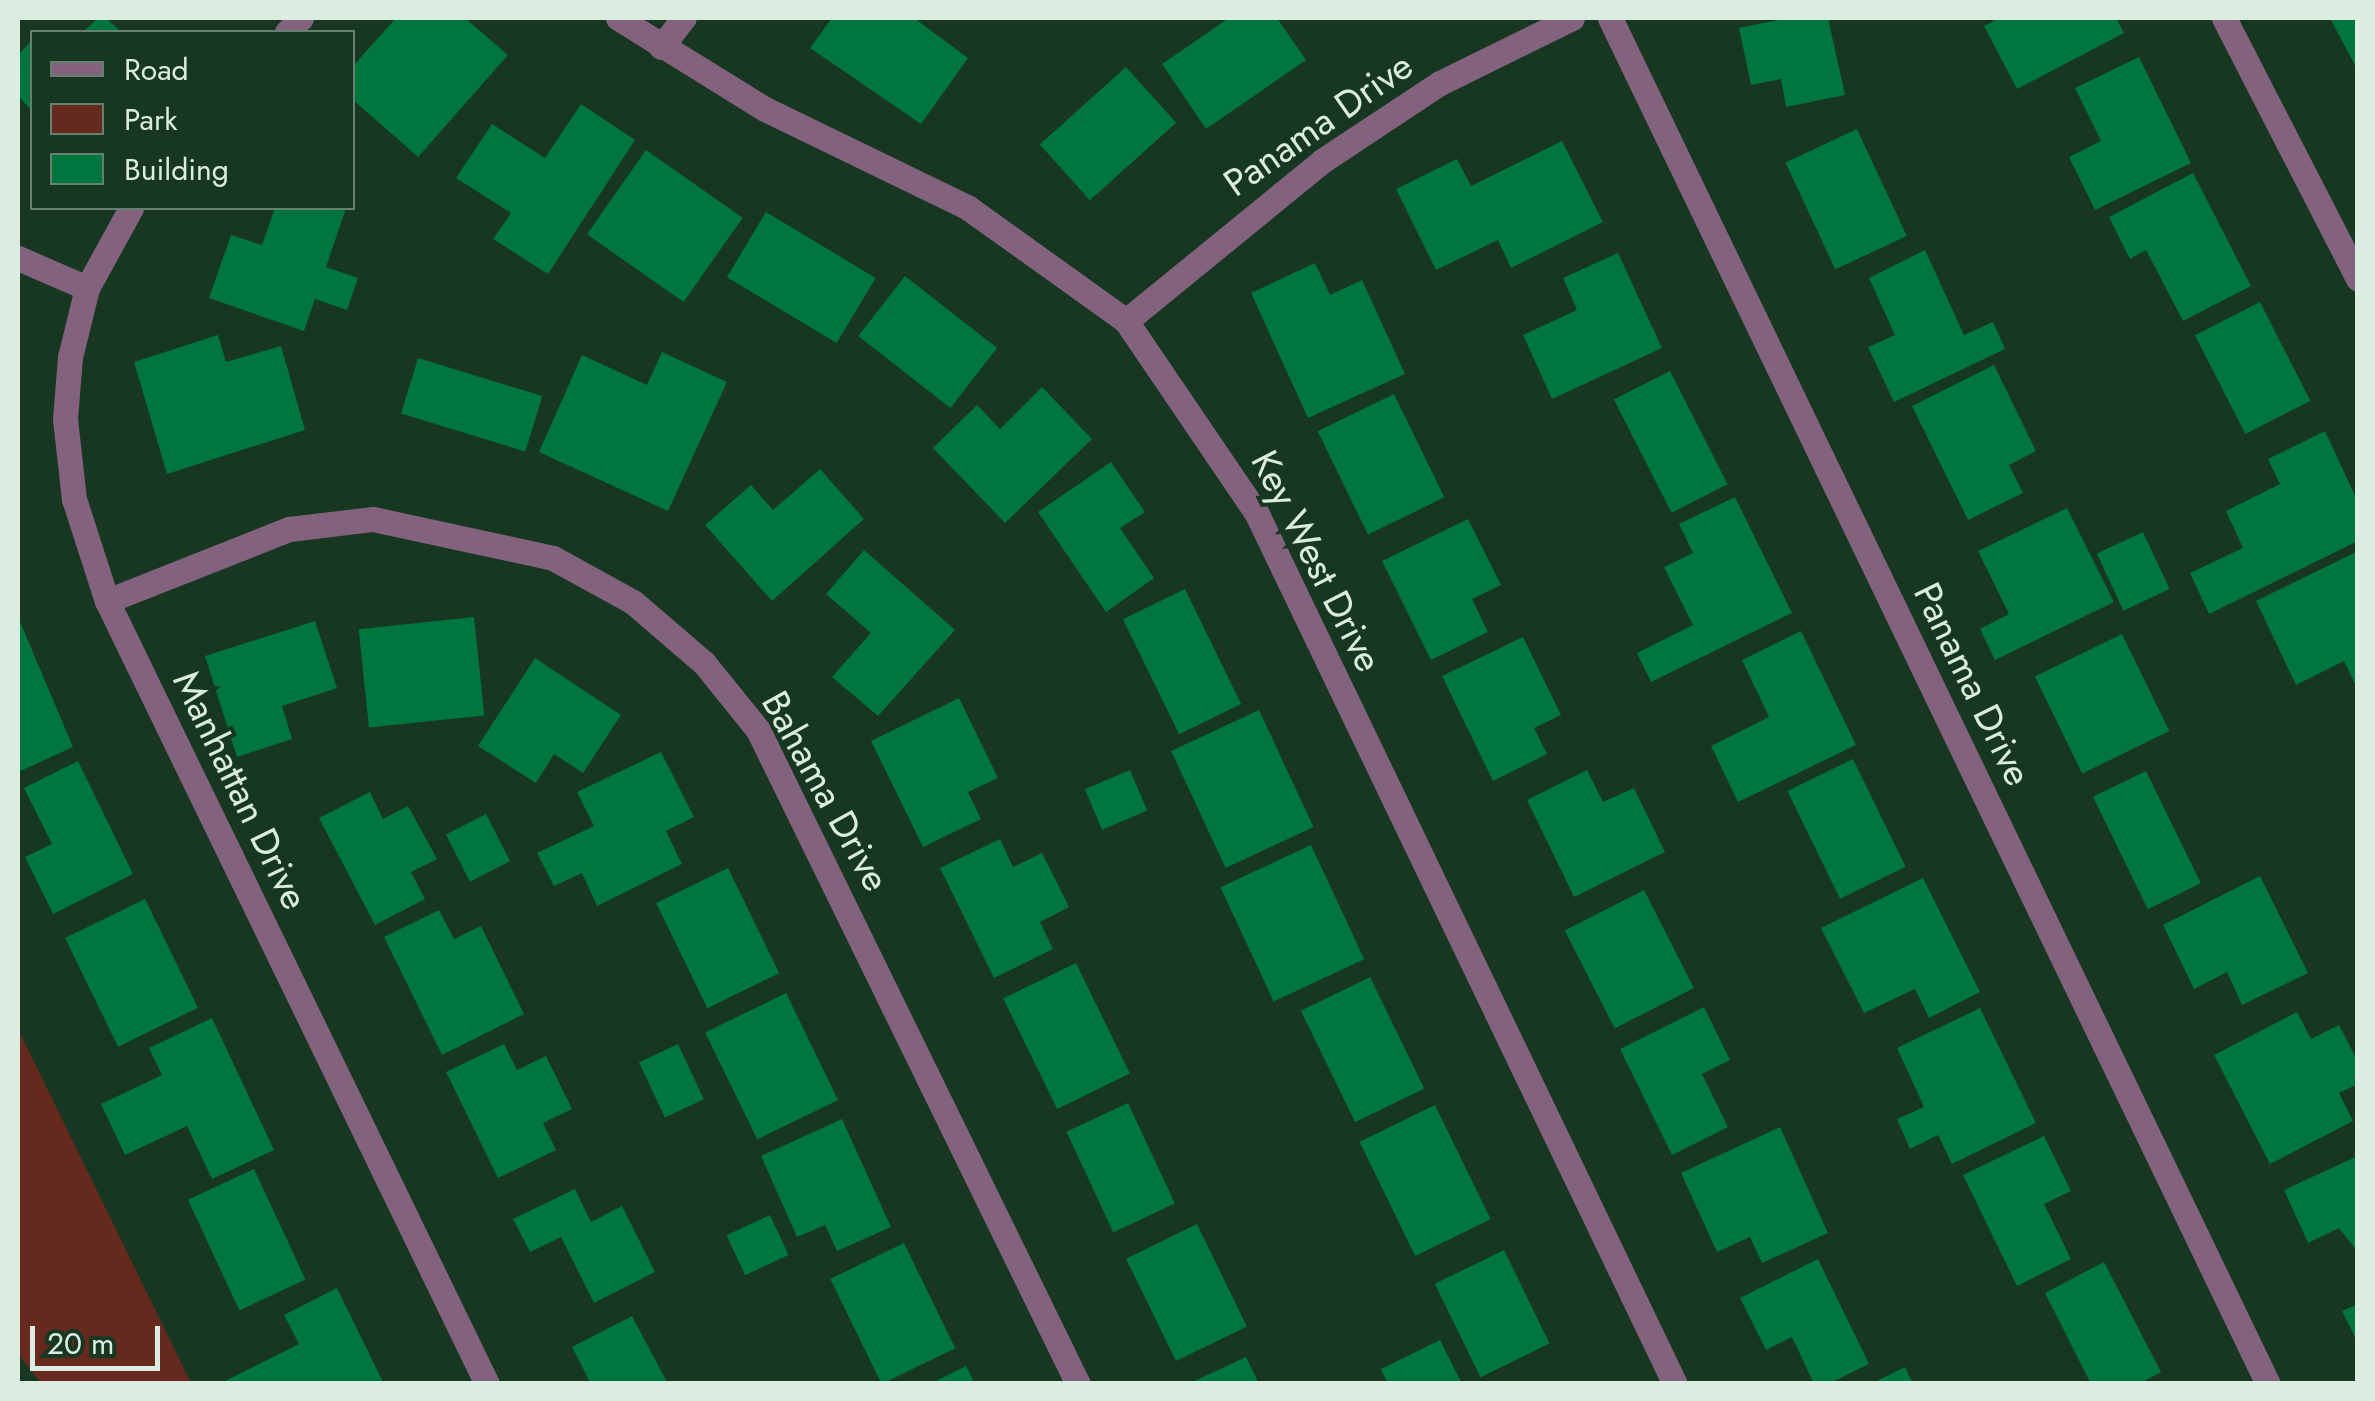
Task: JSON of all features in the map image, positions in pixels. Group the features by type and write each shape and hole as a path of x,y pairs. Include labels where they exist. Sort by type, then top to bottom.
{"street":[{"name":"Key West Drive","path":"618,18 661,47 967,207 1126,322 1257,514 1675,1384"},
{"path":"661,47 684,18"},
{"name":"Panama Drive","path":"1126,322 1322,161 1440,83 1572,18"},
{"name":"Panama Drive","path":"1610,18 2268,1384"},
{"path":"2224,18 2358,279"},
{"name":"Manhattan Drive","path":"129,210 87,288 64,419 74,499 107,601 487,1384"},
{"path":"18,258 87,288"},
{"name":"Bahama Drive","path":"107,601 289,528 373,520 554,558 633,602 704,663 758,730 1078,1384"}],"green space":[{"path":"18,1029 191,1383 41,1383 18,1354"}],"building":[{"path":"98,18 106,18 119,30 85,30"},
{"path":"396,18 465,18 508,55 418,157 355,102 355,64"},
{"path":"832,18 914,18 968,58 921,124 810,48"},
{"path":"1229,18 1277,18 1306,60 1206,129 1162,64"},
{"path":"1787,18 1828,18 1845,95 1786,107 1781,79 1751,85 1739,28"},
{"path":"2000,18 2116,18 2124,33 2017,89 1984,26"},
{"path":"2330,18 2358,18 2358,71"},
{"path":"30,42 30,109 18,96 18,55"},
{"path":"2139,57 2191,163 2095,210 2069,157 2101,141 2075,88"},
{"path":"1126,67 1176,123 1090,200 1040,145"},
{"path":"581,104 635,140 548,274 493,239 511,213 456,178 492,124 545,158"},
{"path":"1857,129 1907,236 1835,269 1785,162"},
{"path":"1562,141 1603,222 1511,268 1498,240 1436,270 1396,189 1457,159 1471,186"},
{"path":"646,150 743,218 684,302 587,234"},
{"path":"2193,173 2251,286 2183,321 2146,250 2130,259 2109,217"},
{"path":"274,210 345,210 326,267 358,278 347,310 315,299 304,331 209,298 231,235 262,245"},
{"path":"766,212 876,278 837,343 727,277"},
{"path":"1925,250 1964,335 1993,322 2005,349 1894,402 1868,347 1895,335 1869,278"},
{"path":"1618,253 1662,348 1552,399 1523,335 1577,310 1563,278"},
{"path":"1315,263 1330,295 1362,280 1405,374 1308,418 1251,293"},
{"path":"905,276 997,348 950,408 858,336"},
{"path":"2260,302 2310,401 2245,434 2195,335"},
{"path":"218,335 226,362 281,346 305,430 167,474 134,362"},
{"path":"662,352 727,382 668,511 539,452 582,355 647,385"},
{"path":"418,358 542,396 525,451 401,413"},
{"path":"1994,365 2036,451 2009,465 2023,493 1968,520 1912,406"},
{"path":"1670,371 1728,484 1672,513 1614,400"},
{"path":"1042,387 1092,439 1005,523 933,448 977,405 1000,429"},
{"path":"1394,394 1444,497 1368,535 1318,431"},
{"path":"2325,431 2358,502 2358,541 2209,614 2190,573 2243,548 2226,511 2280,484 2268,459"},
{"path":"1111,462 1145,512 1120,528 1154,578 1106,612 1038,512"},
{"path":"820,469 864,519 772,601 705,525 751,485 773,510"},
{"path":"1735,497 1792,613 1651,682 1637,653 1693,625 1664,567 1693,553 1679,524"},
{"path":"2067,508 2114,602 1995,660 1980,629 2009,614 1978,551"},
{"path":"1468,519 1501,585 1472,599 1488,632 1431,660 1382,561"},
{"path":"2143,532 2170,589 2123,611 2097,554"},
{"path":"864,550 955,630 878,716 832,677 871,633 826,594"},
{"path":"2358,551 2358,690 2344,661 2296,685 2256,601"},
{"path":"1185,589 1241,704 1179,734 1123,619"},
{"path":"18,617 73,747 18,772"},
{"path":"474,617 484,715 369,728 359,629"},
{"path":"315,621 337,688 282,706 292,739 237,757 205,656"},
{"path":"1801,631 1856,745 1738,802 1711,746 1769,717 1742,660"},
{"path":"2122,634 2169,731 2082,774 2035,677"},
{"path":"1523,637 1561,715 1534,728 1547,754 1493,781 1442,676"},
{"path":"535,658 621,715 583,773 554,754 536,783 478,746"},
{"path":"959,698 998,778 968,792 981,819 923,847 871,741"},
{"path":"1259,710 1314,827 1226,868 1171,751"},
{"path":"661,752 694,817 666,831 682,864 597,906 582,873 554,886 537,853 594,826 577,792"},
{"path":"1853,759 1906,867 1840,899 1787,791"},
{"path":"78,761 133,874 53,914 25,857 52,844 24,788"},
{"path":"1130,770 1147,811 1102,830 1085,789"},
{"path":"1587,770 1603,802 1634,788 1665,852 1574,897 1527,800"},
{"path":"2146,771 2201,883 2148,909 2093,797"},
{"path":"370,792 383,819 408,806 437,859 411,872 425,899 375,925 319,818"},
{"path":"486,814 510,861 470,882 446,834"},
{"path":"1000,839 1013,867 1042,853 1069,907 1040,922 1053,949 994,978 940,868"},
{"path":"1311,845 1364,959 1274,1001 1220,887"},
{"path":"728,868 779,973 707,1008 656,903"},
{"path":"2260,876 2308,973 2242,1005 2227,972 2194,989 2163,925"},
{"path":"1923,878 1980,992 1929,1018 1915,989 1864,1013 1821,928"},
{"path":"1644,890 1694,988 1615,1028 1565,930"},
{"path":"145,899 198,1008 118,1047 65,938"},
{"path":"439,910 454,939 481,926 524,1014 442,1055 384,937"},
{"path":"1076,963 1130,1074 1057,1109 1003,999"},
{"path":"1370,977 1424,1088 1355,1122 1301,1011"},
{"path":"786,993 838,1100 757,1139 705,1032"},
{"path":"1704,1007 1730,1060 1702,1074 1728,1127 1672,1155 1620,1049"},
{"path":"1980,1008 2036,1123 1952,1164 1938,1135 1910,1149 1897,1119 1924,1107 1897,1048"},
{"path":"2297,1012 2311,1039 2339,1025 2358,1062 2358,1084 2339,1093 2353,1121 2270,1164 2214,1055"},
{"path":"212,1018 274,1150 212,1179 187,1126 125,1155 101,1104 162,1075 149,1048"},
{"path":"504,1044 517,1070 546,1056 572,1109 543,1123 556,1150 498,1178 446,1072"},
{"path":"678,1044 704,1099 665,1117 639,1062"},
{"path":"1128,1103 1175,1204 1113,1232 1066,1132"},
{"path":"1435,1105 1491,1219 1415,1256 1360,1142"},
{"path":"842,1119 891,1227 837,1251 825,1225 797,1237 761,1156"},
{"path":"1780,1127 1828,1233 1762,1263 1750,1237 1717,1252 1681,1173"},
{"path":"2044,1136 2071,1191 2044,1204 2071,1259 2017,1286 1963,1175"},
{"path":"2358,1156 2358,1252 2339,1228 2308,1243 2284,1190"},
{"path":"254,1169 306,1280 239,1310 188,1200"},
{"path":"575,1189 591,1222 622,1206 655,1272 594,1303 561,1237 530,1252 513,1219"},
{"path":"770,1215 789,1255 745,1275 726,1235"},
{"path":"1197,1224 1247,1326 1176,1361 1126,1259"},
{"path":"904,1243 955,1348 882,1384 830,1279"},
{"path":"1504,1250 1550,1343 1480,1377 1435,1284"},
{"path":"1818,1259 1869,1364 1828,1384 1814,1384 1792,1337 1766,1350 1740,1298"},
{"path":"2104,1262 2161,1372 2139,1384 2091,1384 2045,1293"},
{"path":"337,1288 384,1384 219,1384 299,1344 284,1315"},
{"path":"2358,1304 2358,1343 2342,1311"},
{"path":"632,1316 668,1384 591,1384 572,1347"},
{"path":"1440,1340 1462,1384 1388,1384 1381,1369"},
{"path":"1246,1357 1259,1384 1188,1384"},
{"path":"966,1366 975,1384 930,1384"},
{"path":"1905,1367 1913,1384 1871,1384"}]}
